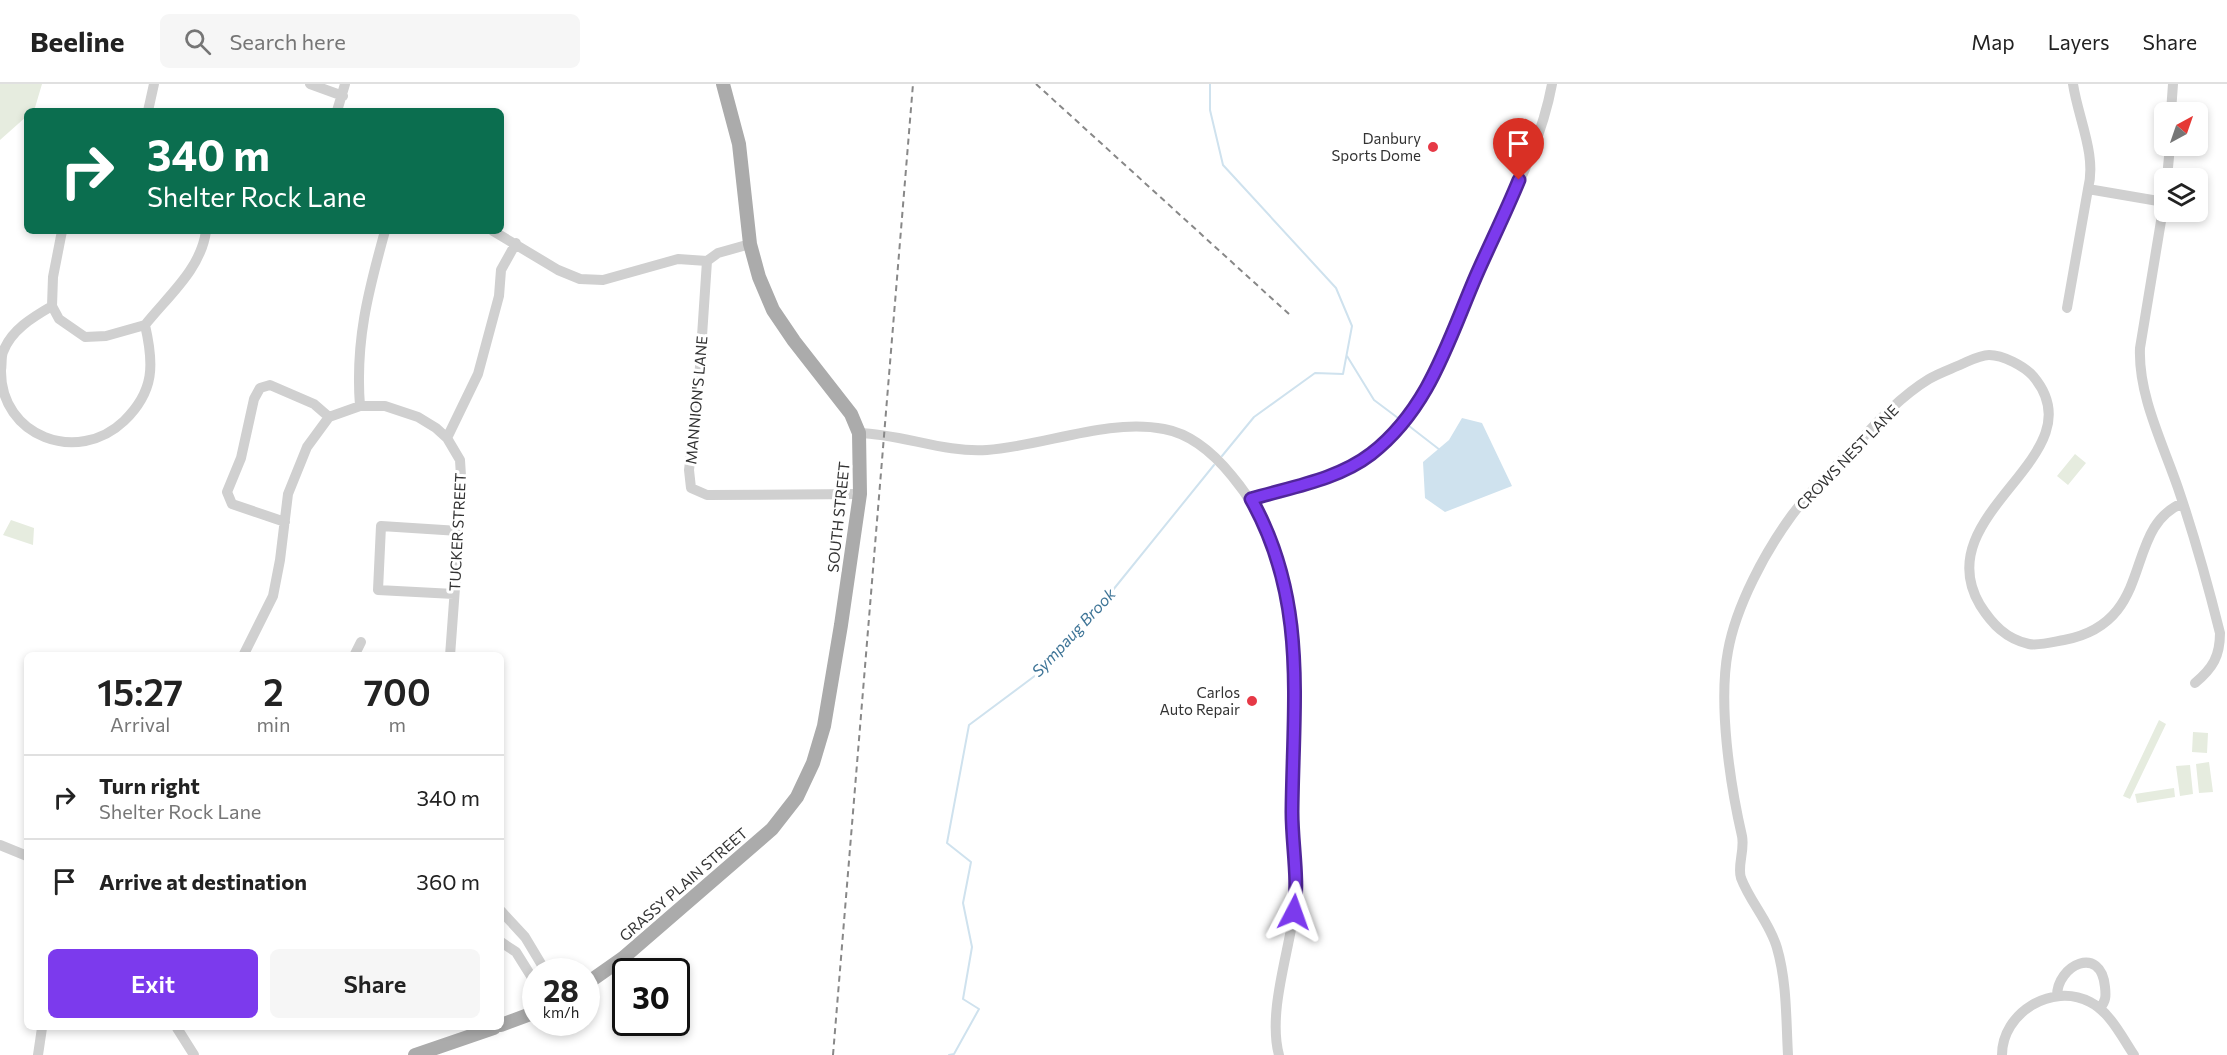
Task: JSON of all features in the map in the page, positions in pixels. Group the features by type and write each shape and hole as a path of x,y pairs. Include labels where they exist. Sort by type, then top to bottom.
{"main road":[{"path":"723,84 739,144 750,244 759,278 773,310 794,341 851,414 860,432"},
{"name":"SOUTH STREET","path":"772,829 797,797 813,763 824,726 860,494 860,432"},
{"name":"GRASSY PLAIN STREET","path":"600,974 623,958 772,829"},
{"path":"504,1024 522,1017"},
{"path":"415,1055 488,1030"}],"street":[{"path":"149,108 154,84"},
{"path":"310,84 343,96"},
{"path":"338,108 345,84"},
{"path":"1251,499 1346,469 1370,455 1397,429 1419,403 1444,355 1512,198 1548,106 1552,84"},
{"path":"2067,308 2092,176 2073,84"},
{"path":"2172,102 2173,84"},
{"path":"2088,189 2154,201"},
{"path":"2161,222 2140,348 2139,367 2183,503 2220,633 2220,651 2215,663 2195,683"},
{"path":"61,234 53,277 51,306 59,319 85,337 106,336 145,325 185,278 204,247 206,234"},
{"path":"360,406 358,377 364,305 384,234"},
{"path":"499,234 558,270 580,279 603,280 678,259 707,261 718,252 750,244"},
{"path":"447,438 478,375 499,296 501,270 516,243"},
{"name":"MANNION'S LANE","path":"707,261 698,396 689,470 691,488 707,495 860,494"},
{"path":"51,306 21,325 2,352 0,384 9,409 31,431 61,442 88,442 115,430 140,406 149,381 152,355 145,325"},
{"name":"CROWS NEST LANE","path":"1788,1055 1785,991 1777,946 1740,876 1744,846 1734,802 1724,697 1728,650 1751,584 1793,514 1885,414 1929,378 1988,355 2011,361 2029,371 2038,382 2048,415 2047,433 2039,449 1973,541 1968,573 1973,592 1990,621 2011,638 2033,645 2076,637 2108,620 2125,600 2138,573 2152,527 2167,509 2183,503"},
{"path":"245,652 273,596 285,522 288,494 307,447 329,417 314,404 270,385 260,388 254,399 241,458 227,492 232,504 285,522"},
{"name":"TUCKER STREET","path":"329,417 360,406 385,405 418,417 447,438 460,460 462,492 450,652"},
{"path":"860,432 882,433 941,446 985,450 1130,427 1165,429 1195,441 1219,459 1251,499 1271,535 1291,608 1294,664 1292,852 1297,889 1276,1025 1279,1055"},
{"path":"454,594 378,590 381,526 459,531"},
{"path":"356,652 361,642"},
{"path":"0,844 24,855"},
{"path":"504,914 525,937 538,958"},
{"path":"504,944 516,952 522,962"},
{"path":"2057,996 2060,981 2070,970 2082,962 2090,963 2096,966 2104,976 2106,996 2100,1008"},
{"path":"2002,1055 2005,1035 2014,1019 2031,1005 2057,996 2079,998 2100,1008 2134,1055"},
{"path":"39,1055 42,1030"},
{"path":"178,1030 194,1055"}],"shaded area":[{"path":"0,84 42,84 35,108 24,108 24,119 0,140"},
{"path":"2075,454 2086,463 2068,485 2057,476"},
{"path":"11,520 34,528 33,545 3,535"},
{"path":"2159,720 2166,724 2130,799 2123,796"},
{"path":"2193,732 2208,733 2207,753 2192,752"},
{"path":"2209,762 2213,792 2199,793 2196,764"},
{"path":"2190,765 2193,794 2180,796 2176,766"},
{"path":"2174,788 2175,797 2137,803 2135,794"}],"water":[{"path":"1462,418 1482,423 1512,486 1445,512 1425,498 1423,462 1449,440"}],"waterway":[{"name":"Sympaug Brook","path":"1210,84 1210,110 1223,165 1336,288 1352,326 1343,374 1315,373 1254,417 1222,456"},
{"path":"1347,356 1374,400 1398,418"},
{"path":"1409,426 1440,450"},
{"name":"Sympaug Brook","path":"949,1055 954,1054 979,1009 963,999 972,947 963,903 971,862 947,843 969,725 1036,675 1100,606 1214,465"}],"railway":[{"path":"833,1055 913,84"},
{"path":"1036,84 1290,315"}],"place":[{"name":"Danbury Sports Dome","path":"1433,147"},
{"name":"Carlos Auto Repair","path":"1252,701"}],"route":[{"path":"1294,912 1297,889 1292,847 1294,664 1291,608 1271,535 1251,499 1321,479 1346,469 1370,455 1397,429 1419,403 1444,355 1476,275 1519,180"}]}
